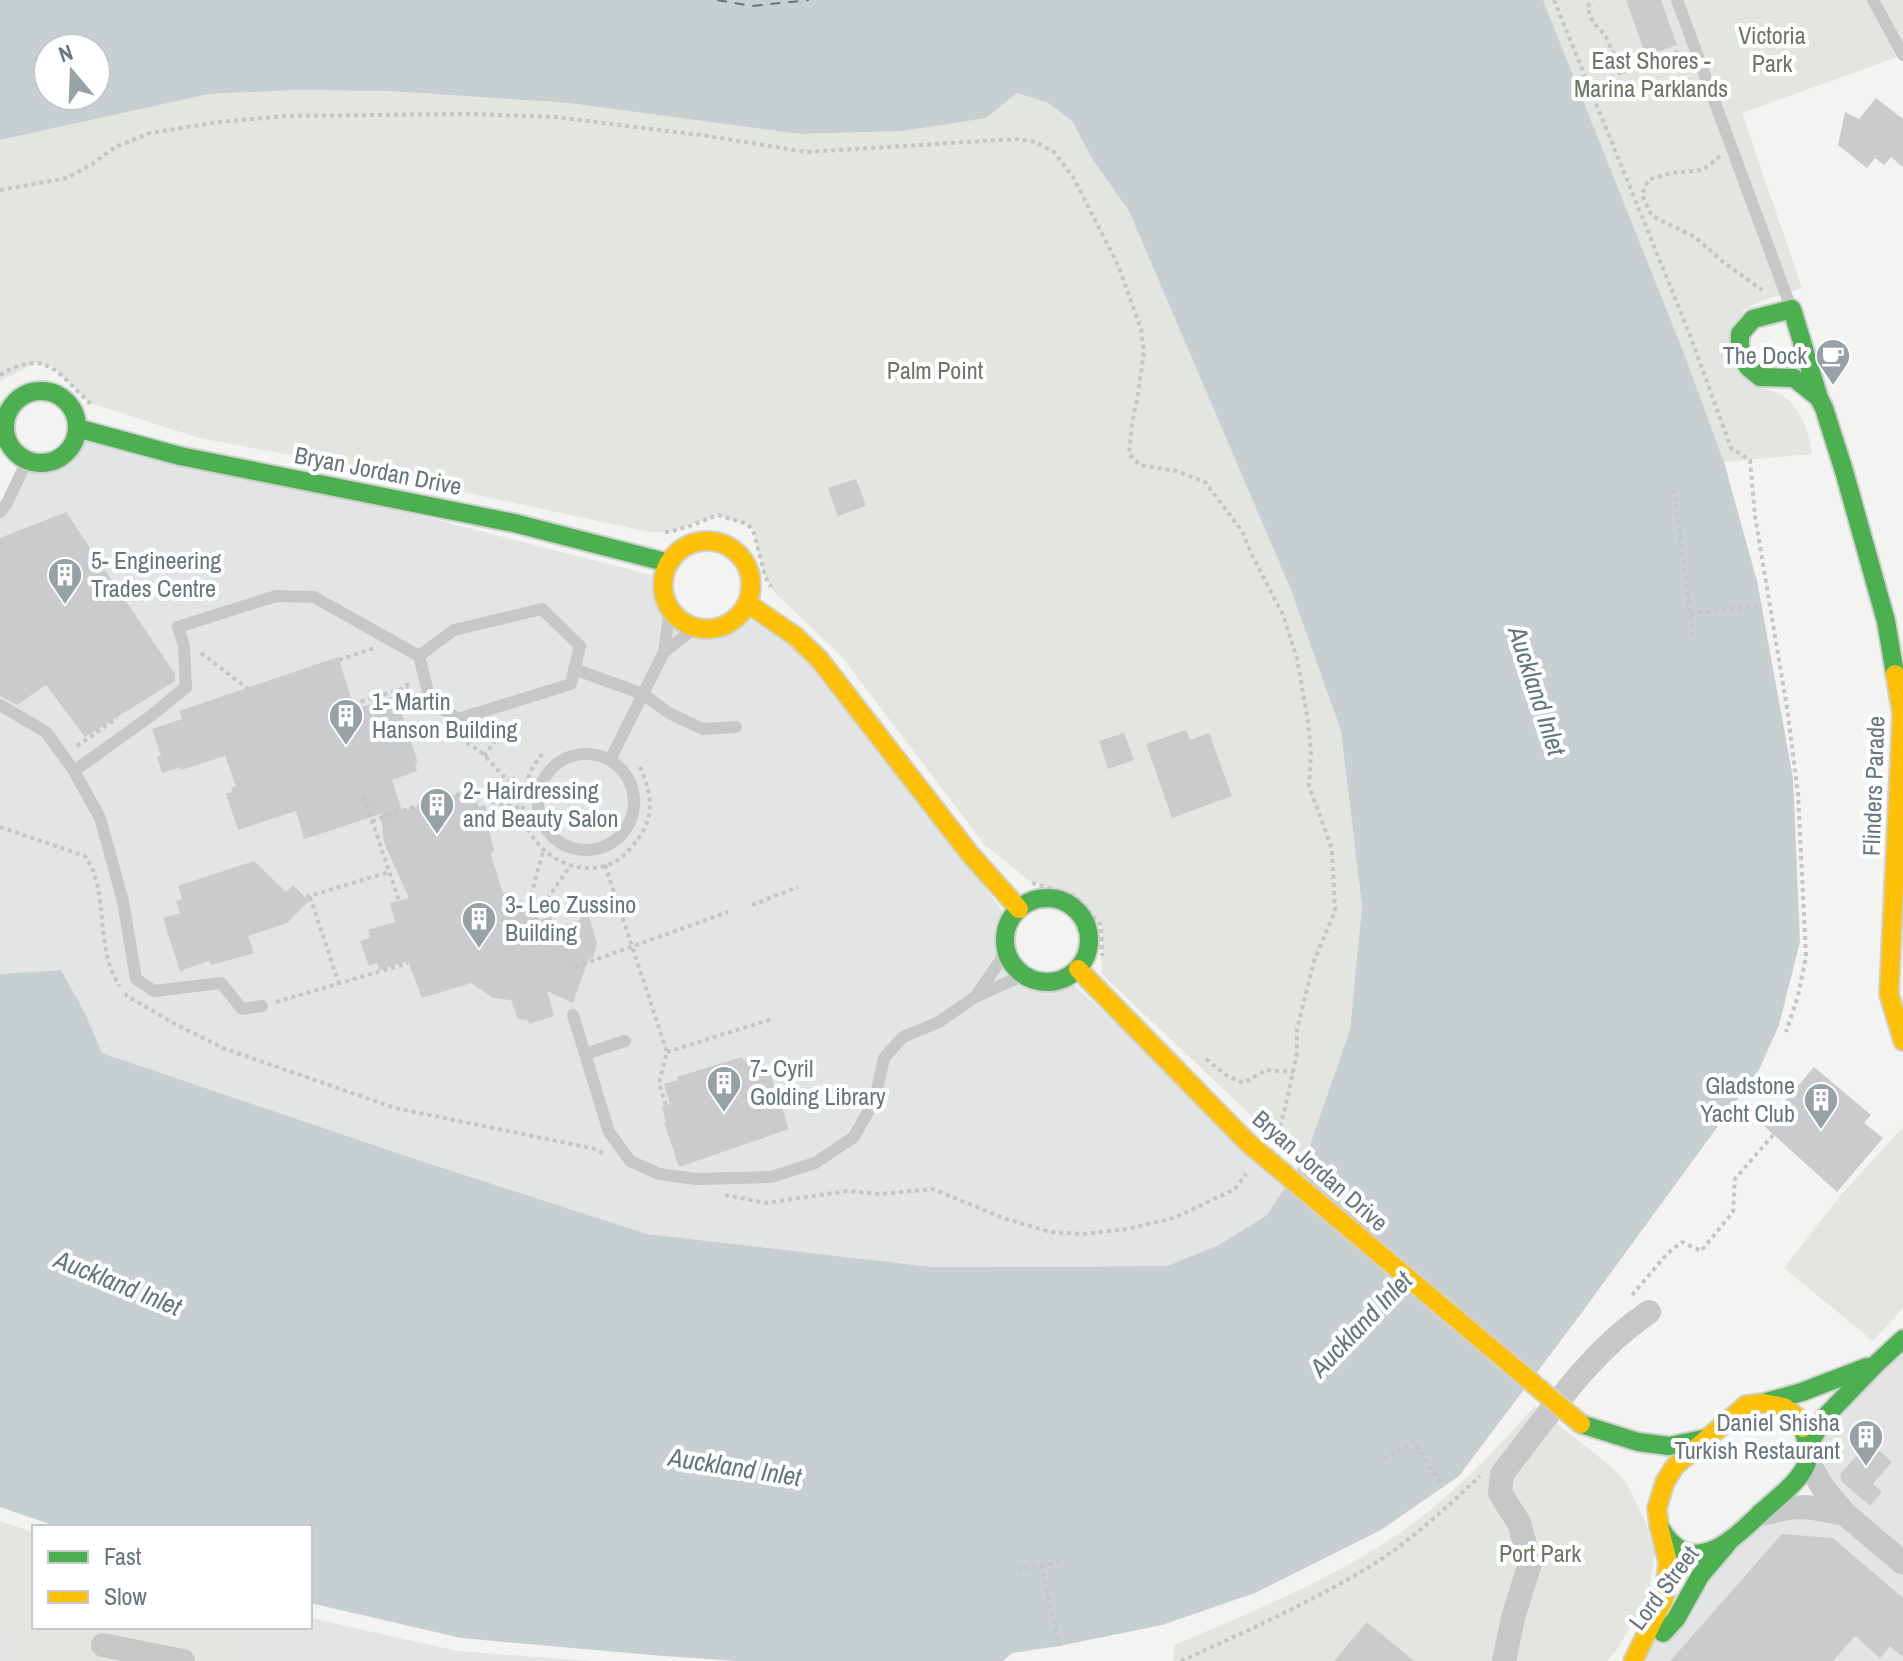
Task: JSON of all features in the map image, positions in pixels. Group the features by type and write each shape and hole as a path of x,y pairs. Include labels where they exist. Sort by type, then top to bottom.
{"main road":[{"path":"1792,309 1753,319 1740,334 1740,353 1748,367 1760,377 1794,378 1819,398"},
{"name":"Flinders Parade","path":"1792,309 1844,471 1886,621 1902,713 1889,994 1903,1041"},
{"path":"38,390 61,397 70,405 76,416 77,428 74,442 66,453 54,461 41,463 27,461 9,446 2,423 15,401 26,393 38,390"},
{"name":"Bryan Jordan Drive","path":"77,428 180,456 514,523 669,563"},
{"path":"711,541 735,551 745,562 751,589 739,616 726,625 711,629 695,628 681,621 670,609 664,594 663,578 669,563 677,553 699,542 711,541"},
{"path":"747,603 795,636 819,659 970,854 1019,909"},
{"path":"1059,899 1082,916 1088,929 1090,943 1078,969 1066,978 1052,982 1037,981 1024,975 1013,965 1007,951 1005,936 1010,921 1019,909 1031,901 1059,899"},
{"name":"Bryan Jordan Drive","path":"1078,969 1247,1142 1581,1424 1626,1448 1635,1460"},
{"path":"1807,1455 1824,1418 1903,1339"},
{"path":"1658,1517 1665,1482 1675,1466 1746,1405 1802,1392 1875,1365"},
{"path":"1763,1403 1784,1407 1799,1418 1806,1437 1807,1455"},
{"name":"Bryan Jordan Drive","path":"1581,1424 1638,1442 1669,1446 1708,1438"},
{"name":"Lord Street","path":"1635,1661 1676,1619 1700,1576 1728,1543 1797,1479 1807,1455"},
{"path":"1648,1483 1658,1517 1670,1542 1684,1552 1703,1554 1728,1543"},
{"name":"Lord Street","path":"1635,1661 1664,1599 1668,1562 1658,1517"}],"street":[{"path":"1504,1661 1530,1563 1519,1523 1500,1493 1502,1474 1590,1363 1626,1327 1649,1312"},
{"path":"1807,1455 1823,1488 1845,1514 1903,1563"},
{"path":"1760,1514 1807,1507 1845,1514"},
{"path":"103,1645 183,1661"}],"lane":[{"name":"Flinders Parade","path":"1677,0 1792,309"},
{"path":"1873,0 1903,55"},
{"path":"0,512 27,461"},
{"path":"74,771 186,687 184,653 178,627 276,596 314,597 419,656 430,700 458,719 571,684 580,646 542,609 454,630 419,656"},
{"path":"610,760 664,652 670,609"},
{"path":"664,652 695,628"},
{"path":"574,669 643,694 669,713 703,729 736,727"},
{"path":"0,705 46,732 74,771 100,818 123,901 136,979 154,991 221,983 242,1009 262,1006"},
{"path":"577,755 594,755 610,760 630,782 634,812 628,827 618,839 605,847 575,849 561,843 549,833 541,819 538,802 541,786 549,772 562,761 577,755"},
{"path":"975,997 1007,951"},
{"path":"573,1015 609,1132 630,1161 659,1174 696,1179 771,1177 815,1163 854,1137 875,1099 884,1058 903,1037 939,1022 975,997 1024,975"},
{"path":"585,1054 625,1041"}],"path":[{"path":"1554,0 1690,335 1731,448 1750,460 1755,516 1785,693 1798,793 1806,956 1798,996 1786,1032"},
{"path":"1593,0 1587,7 1593,22 1605,35 1622,72"},
{"path":"1590,90 1622,72 1694,46"},
{"path":"0,190 67,178 115,147 150,133 286,116 469,114 555,117 806,152 1017,139 1036,142 1054,152 1073,177 1118,265 1141,329 1144,352 1129,454 1140,465 1176,471 1205,482 1242,531 1283,615 1297,658 1308,721 1311,753 1309,786 1332,849 1335,911 1314,961 1297,1029 1297,1053 1280,1127 1271,1139"},
{"path":"1731,145 1703,170 1671,173 1648,180 1642,195 1652,216 1695,237 1762,290 1772,314"},
{"path":"0,375 13,367 36,363 52,366 90,403 104,408"},
{"path":"1674,489 1693,636"},
{"path":"660,532 670,532 718,515 747,524 753,530 765,576 774,592"},
{"path":"1690,614 1762,605"},
{"path":"184,653 197,650 247,688"},
{"path":"353,704 408,687"},
{"path":"77,746 126,712"},
{"path":"484,756 494,743 488,724"},
{"path":"522,808 530,773 542,754"},
{"path":"514,785 531,835 543,850 556,860 571,865 605,865 621,858 645,830 650,812 649,794 639,765"},
{"path":"372,821 448,796 479,792 487,801 522,808"},
{"path":"364,797 399,901"},
{"path":"0,827 85,856 94,871 110,972 127,996 175,1024 223,1048 395,1108 596,1149 608,1157"},
{"path":"529,903 543,850"},
{"path":"538,912 571,865"},
{"path":"605,865 667,1052 659,1083 666,1106"},
{"path":"339,984 308,897 389,872"},
{"path":"1031,882 1075,896 1101,925 1102,962"},
{"path":"752,905 798,887"},
{"path":"575,967 728,912"},
{"path":"262,1006 408,963"},
{"path":"667,1052 772,1019"},
{"path":"1204,1057 1226,1075 1243,1083 1266,1070 1293,1072"},
{"path":"1624,1304 1668,1253 1682,1242 1701,1251 1733,1212 1735,1179 1773,1135"},
{"path":"720,1195 766,1203 847,1191 880,1194 933,1189 1006,1219 1050,1232 1084,1234 1127,1229 1174,1218 1235,1189 1253,1164"},
{"path":"1384,1459 1413,1441 1443,1487"},
{"path":"1181,1661 1361,1572 1430,1523 1488,1469"},
{"path":"1017,1569 1065,1561"},
{"path":"1041,1565 1059,1646"}],"shaded area":[{"path":"77,428 663,578 664,594 670,609 681,621 695,628 711,629 726,625 739,616 795,636 1010,921 1005,936 1013,965 1037,981 1051,982 1066,978 1291,1180 1268,1215 1219,1245 1167,1266 932,1267 647,1234 101,1053 84,1011 61,970 0,974 0,512 27,461 41,463 55,460 66,453 74,442"},
{"path":"1903,1334 1903,1661 1638,1661 1773,1503 1844,1514 1808,1462"},
{"path":"0,1521 32,1532 32,1629 312,1629 312,1618 458,1651 592,1661 0,1661"}],"green space":[{"name":"East Shores - Marina Parklands","path":"1543,0 1903,0 1903,55 1742,113 1802,288 1763,300 1742,311 1761,388 1783,395 1796,409 1807,430 1812,454 1724,462"},
{"name":"Palm Point","path":"296,90 390,91 569,103 800,134 903,131 985,118 1017,93 1048,103 1072,121 1093,160 1129,211 1291,590 1341,731 1362,906 1350,1030 1306,1156 1298,1160 1102,974 1101,925 1076,896 1031,882 984,844 842,657 774,592 765,576 753,530 747,524 718,515 670,532 649,532 199,438 90,403 52,366 36,363 0,381 0,140 209,94"},
{"path":"1903,1127 1903,1308 1873,1341 1784,1268 1840,1196"},
{"name":"Port Park","path":"1535,1406 1626,1482 1644,1519 1655,1553 1648,1596 1607,1661 1173,1661 1174,1645 1327,1576 1412,1524 1461,1483"},
{"path":"0,1521 32,1532 32,1629 232,1629 237,1661 10,1661 0,1593"}],"water":[{"name":"Auckland Inlet","path":"0,0 1543,0 1724,462 1757,581 1793,778 1800,942 1779,1025 1759,1070 1459,1476 1381,1530 1255,1593 1162,1625 1012,1653 1003,1661 736,1661 461,1638 312,1603 312,1525 52,1525 0,1507 0,974 61,970 84,1011 102,1053 647,1234 932,1267 1167,1266 1219,1245 1267,1215 1306,1156 1350,1030 1362,906 1341,731 1291,590 1129,211 1093,160 1072,121 1048,103 1017,93 986,118 903,131 800,134 569,103 390,91 296,90 209,94 0,140"}],"building":[{"path":"1626,0 1661,0 1677,45 1646,56"},
{"path":"1876,98 1903,119 1903,167 1891,157 1884,165 1875,158 1867,168 1838,145 1845,112 1859,119"},
{"path":"856,479 866,506 838,516 828,488"},
{"name":"5- Engineering Trades Centre","path":"66,512 175,674 175,681 85,737 46,685 17,705 0,696 0,538"},
{"path":"338,657 355,709 396,696 418,763 415,764 417,771 392,780 402,811 472,789 479,807 485,805 492,829 489,830 494,850 491,855 503,893 510,891 511,898 535,904 539,920 551,917 555,928 578,921 587,910 597,943 593,957 589,958 573,1003 547,991 554,1016 529,1024 528,1020 518,1019 511,1000 493,998 471,983 422,998 408,961 379,970 377,963 369,966 360,941 370,938 368,930 395,922 390,903 409,898 384,843 381,814 304,839 296,811 238,830 226,794 236,786 225,756 162,773 157,757 161,756 152,729 182,719 179,711"},
{"path":"1186,730 1190,740 1209,733 1232,796 1172,818 1146,744"},
{"path":"1124,733 1134,760 1108,769 1099,741"},
{"path":"254,861 286,892 293,885 309,901 287,923 248,936 254,953 212,965 209,961 180,971 163,918 180,913 176,901 182,899 178,886"},
{"name":"7- Cyril Golding Library","path":"742,1057 744,1061 756,1057 757,1061 762,1059 766,1071 769,1070 789,1129 679,1167 664,1122 662,1107 670,1104 664,1084"},
{"name":"Gladstone Yacht Club","path":"1814,1067 1871,1115 1864,1123 1883,1138 1837,1192 1764,1126"},
{"name":"Daniel Shisha Turkish Restaurant","path":"1869,1442 1892,1462 1873,1484 1882,1492 1870,1506 1842,1482 1840,1474"},
{"path":"1782,1534 1833,1538 1903,1598 1903,1657 1890,1646 1880,1658 1855,1636 1833,1661 1670,1661"},
{"path":"1367,1622 1414,1661 1334,1661"}],"ferry route":[{"path":"717,0 752,6 809,0"}],"traffic: fast":[{"path":"1819,398 1794,378 1760,377 1748,367 1740,353 1740,334 1753,319 1792,309 1844,471 1886,621 1895,674"},
{"path":"41,391 67,401 77,427 67,453 41,463 15,453 5,427 15,401 41,391"},
{"path":"77,428 180,456 514,523 669,563"},
{"path":"1047,898 1063,901 1077,910 1086,924 1089,940 1086,956 1077,970 1063,979 1047,982 1031,979 1017,970 1008,956 1005,940 1008,924 1017,910 1031,901 1047,898"},
{"path":"1807,1448 1824,1418 1903,1339"},
{"path":"1763,1403 1867,1367"},
{"path":"1581,1424 1638,1442 1669,1446 1708,1438"},
{"path":"1659,1526 1670,1541 1682,1550 1695,1554 1707,1552 1732,1538 1802,1472 1808,1456 1803,1428"},
{"path":"1663,1633 1676,1619 1700,1576 1728,1543"}],"traffic: slow":[{"path":"707,541 724,544 738,554 748,568 751,585 748,602 738,616 724,626 707,629 690,626 676,616 666,602 663,585 666,568 676,554 690,544 707,541"},
{"path":"747,603 795,636 819,659 970,854 1019,909"},
{"path":"1895,674 1902,713 1889,994 1903,1041"},
{"path":"1078,969 1247,1142"},
{"path":"1247,1142 1581,1424"},
{"path":"1633,1661 1664,1599 1668,1562 1657,1508 1665,1482 1675,1466 1746,1405 1763,1403 1784,1407 1799,1418 1803,1428"}],"place":[{"name":"The Dock","path":"1833,387"},
{"name":"5- Engineering Trades Centre","path":"65,606"},
{"name":"1- Martin Hanson Building","path":"346,747"},
{"name":"2- Hairdressing and Beauty Salon","path":"437,836"},
{"name":"3- Leo Zussino Building","path":"479,950"},
{"name":"7- Cyril Golding Library","path":"724,1114"},
{"name":"Gladstone Yacht Club","path":"1821,1131"},
{"name":"Daniel Shisha Turkish Restaurant","path":"1866,1468"}],"park label":[{"name":"Victoria Park","path":"1772,50"}]}
